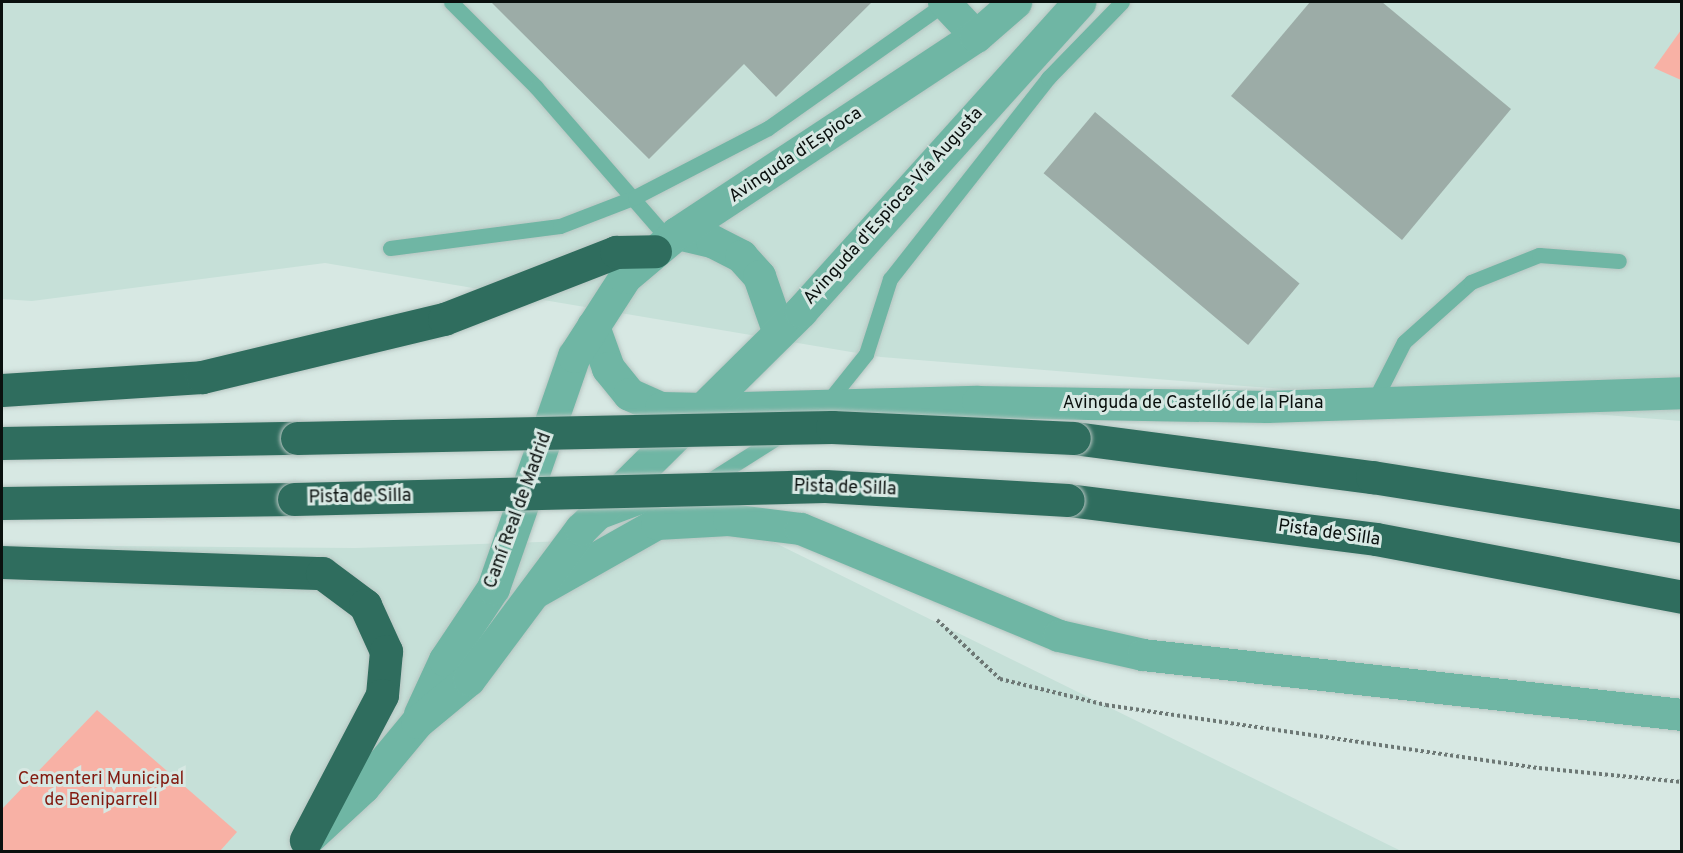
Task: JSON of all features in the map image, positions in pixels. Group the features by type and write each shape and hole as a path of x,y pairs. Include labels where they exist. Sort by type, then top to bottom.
{"highway":[{"path":"2,390 202,377 444,319 616,252 667,241"},
{"path":"2,443 832,427 1074,438 1372,477 1682,526"},
{"name":"Pista de Silla","path":"2,503 294,500 825,486 1068,500 1376,540 1682,597"},
{"path":"2,562 322,573 365,605 386,651 382,695 300,846"}],"street":[{"path":"944,2 976,36"},
{"name":"Avinguda d'Espioca","path":"593,326 625,277 667,241 976,36 1015,2"},
{"name":"Avinguda d'Espioca-Vía Augusta","path":"705,409 779,333 1023,61 1079,2"},
{"path":"667,241 712,241 741,256 759,276 779,333"},
{"path":"593,326 608,368 629,394 661,408 705,409"},
{"name":"Camí Real de Madrid","path":"417,722 445,660 493,588 574,356 593,326"},
{"name":"Avinguda de Castelló de la Plana","path":"705,409 826,404 1267,407 1682,393"},
{"name":"Camí Real de Madrid","path":"300,846 363,787 417,722 469,680 581,529 705,409"},
{"path":"535,593 657,524 729,520 801,530 1059,636 1143,655 1682,715"}],"lane":[{"path":"451,2 635,197 667,241"},
{"path":"390,248 560,226 635,197 768,128 944,2"},
{"path":"581,529 722,475 826,404 866,354 890,279 1078,45 1122,2"},
{"path":"1023,61 1078,45"},
{"path":"1373,403 1404,342 1472,282 1539,255 1619,261"}],"path":[{"path":"934,616 1000,679 1106,705 1539,768 1682,782"}],"shaded area":[{"path":"2,2 1681,2 1681,421 881,357 325,263 32,301 2,299"},
{"path":"759,535 1401,851 2,852 2,545 355,548"}],"green space":[{"path":"1681,30 1681,80 1654,68"},
{"name":"Cementeri Municipal de Beniparrell","path":"97,710 237,832 220,851 2,851 2,809"}],"building":[{"path":"491,2 872,2 776,97 744,64 649,159"},
{"path":"1310,2 1382,2 1511,109 1402,240 1231,96"},
{"path":"1095,112 1300,284 1248,345 1044,173"}]}
